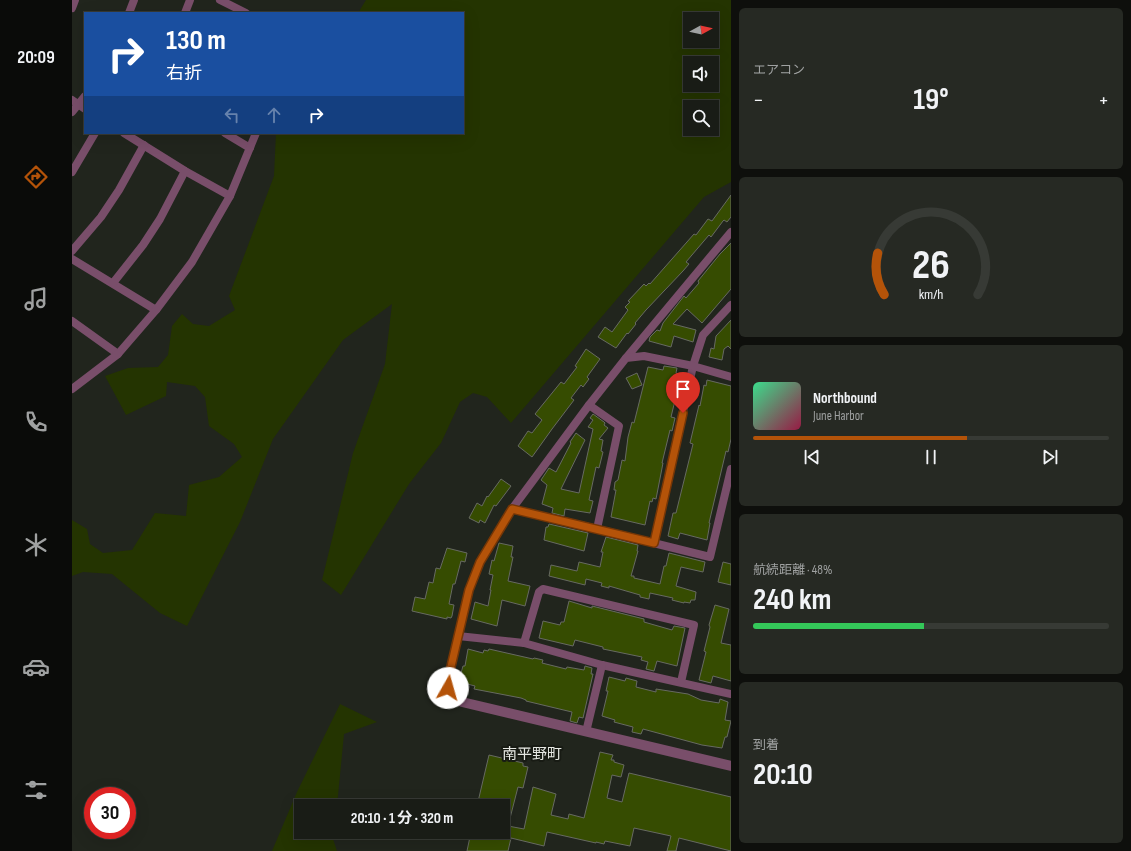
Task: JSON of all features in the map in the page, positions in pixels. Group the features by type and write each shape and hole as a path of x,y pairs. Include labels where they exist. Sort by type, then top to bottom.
{"street":[{"path":"72,8 75,0"},
{"path":"130,12 134,0"},
{"path":"185,12 190,0"},
{"path":"220,0 242,12"},
{"path":"72,112 78,105"},
{"path":"72,172 94,134"},
{"path":"126,134 185,171 230,196"},
{"path":"227,134 250,148"},
{"path":"72,389 118,354 156,310 192,262 230,196 256,134"},
{"path":"72,252 101,217 119,190 144,145"},
{"path":"113,283 143,245 160,219 185,171"},
{"path":"731,232 626,358 589,405 512,509 480,562 469,590 449,675 448,688 454,696 462,702 731,766"},
{"path":"72,259 156,310"},
{"path":"654,543 693,366 703,335 731,305"},
{"path":"72,321 118,354"},
{"path":"626,358 644,356 693,366 731,377"},
{"path":"589,405 620,426 597,529"},
{"path":"512,509 710,557 731,469"},
{"path":"524,643 539,592 543,588 694,625 681,682"},
{"path":"458,636 524,643 602,665 731,694"},
{"path":"586,732 602,665"}],"green space":[{"path":"366,0 731,0 731,182 704,197 511,423 487,397 473,393 460,402 441,443 409,484 341,595 322,580 353,453 385,364 392,304 343,340 273,439 240,522 187,626 160,613 112,574 83,572 72,576 72,520 87,529 90,544 103,553 132,550 155,513 186,516 189,485 219,477 242,457 234,444 209,426 205,397 195,386 167,382 166,396 126,415 105,376 128,368 158,367 168,355 172,326 182,314 193,324 209,326 235,310 229,296 274,176 276,134 464,134 464,12 359,12"},
{"path":"340,704 377,722 344,734 338,799 294,799"},
{"path":"294,799 294,839 333,839 337,851 272,851"}],"building":[{"path":"731,195 731,217 727,222 724,220 723,221 711,237 709,235 686,262 689,264 646,310 616,348 598,337 605,327 612,332 628,310 625,307 630,302 628,301 644,284 646,286 649,283 650,284 694,234 696,235 708,219 712,221"},
{"path":"731,243 731,289 702,323 687,309 673,324 696,330 693,342 674,336 671,347 649,341 650,337 657,330 660,331 663,323 684,296 686,298 720,254"},
{"path":"731,320 731,349 728,346 724,349 722,360 709,357 711,348 714,349 716,336"},
{"path":"586,349 600,359 587,377 589,379 583,387 581,385 571,398 574,400 532,457 518,446 528,431 532,433 542,420 535,414 561,382 564,384 577,367 575,366"},
{"path":"664,366 677,368 676,373 682,375 679,393 677,392 671,417 675,418 672,431 670,430 662,463 656,499 653,498 652,502 650,501 645,525 611,517 616,490 614,490 615,482 618,480 622,460 625,461 628,437 632,422 634,423 648,367 663,370"},
{"path":"637,373 642,385 632,389 626,378"},
{"path":"707,380 731,386 731,439 728,452 726,451 709,523 707,540 680,533 678,539 668,536 673,513 676,513 693,444 690,443 704,385 706,386"},
{"path":"593,414 604,422 604,425 608,428 599,439 603,440 601,451 603,452 599,468 596,467 589,500 593,501 590,513 565,509 564,516 552,513 553,508 542,504 547,485 541,480 549,468 556,472 571,443 570,442 576,433 585,440 561,489 579,493 593,429 588,427 593,420 590,418"},
{"path":"501,479 511,486 496,506 494,505 485,523 480,520 479,523 469,518 477,503 482,506 487,496 488,497"},
{"path":"549,524 588,533 584,551 544,540 546,527 548,527"},
{"path":"606,537 638,545 638,551 631,576 634,576 634,578 660,584 669,553 705,562 703,572 681,567 676,586 696,592 695,600 691,600 690,603 684,603 672,600 673,598 650,593 649,599 609,586 609,588 601,586 602,583 586,579 585,585 549,576 551,565 577,571 579,562 600,567 603,552 601,552"},
{"path":"499,543 513,546 511,557 513,557 508,581 530,586 525,606 502,600 497,626 471,619 475,602 488,606 493,575 489,574 492,560 494,561"},
{"path":"447,548 467,553 465,562 461,561 455,584 453,584 449,604 454,605 451,618 447,617 447,619 412,611 415,597 425,599 429,582 433,583 436,568 440,569"},
{"path":"723,562 731,564 731,585 718,582"},
{"path":"569,601 592,608 592,606 644,619 644,622 672,630 674,626 685,628 677,666 657,661 654,671 646,669 648,662 641,660 642,657 603,649 603,647 575,640 573,646 539,638 543,621 560,625 561,622 564,622"},
{"path":"715,605 729,609 721,643 731,645 731,681 713,676 711,683 699,680 706,652 704,651 710,627 709,625"},
{"path":"468,649 483,653 484,650 488,651 489,649 534,658 543,660 542,663 566,669 567,667 584,670 585,666 592,668 591,674 593,674 583,718 579,717 577,723 570,721 572,712 526,701 521,698 474,689 475,686 460,682 459,680 463,666 465,666"},
{"path":"609,677 625,681 626,678 637,681 636,687 656,692 656,689 688,694 701,700 719,703 720,699 728,702 725,720 731,721 727,737 725,737 722,748 702,745 643,729 641,734 632,732 633,727 614,722 615,720 602,716 608,691 606,691"},
{"path":"600,752 613,755 611,760 624,765 621,777 612,775 607,798 622,802 629,773 731,797 731,851 679,838 676,851 667,851 671,836 634,828 630,846 605,841 604,844 596,843 547,832 544,846 511,838 508,851 467,851 470,839 510,839 510,826 524,829 533,787 556,794 551,815 568,819 569,814 584,818"},
{"path":"489,755 523,763 523,766 528,767 523,788 518,787 510,818 510,799 479,799"}],"district":[{"name":"南平野町","path":"532,754"}],"route":[{"path":"448,688 449,675 469,590 480,562 512,509 654,543 683,413"}]}
